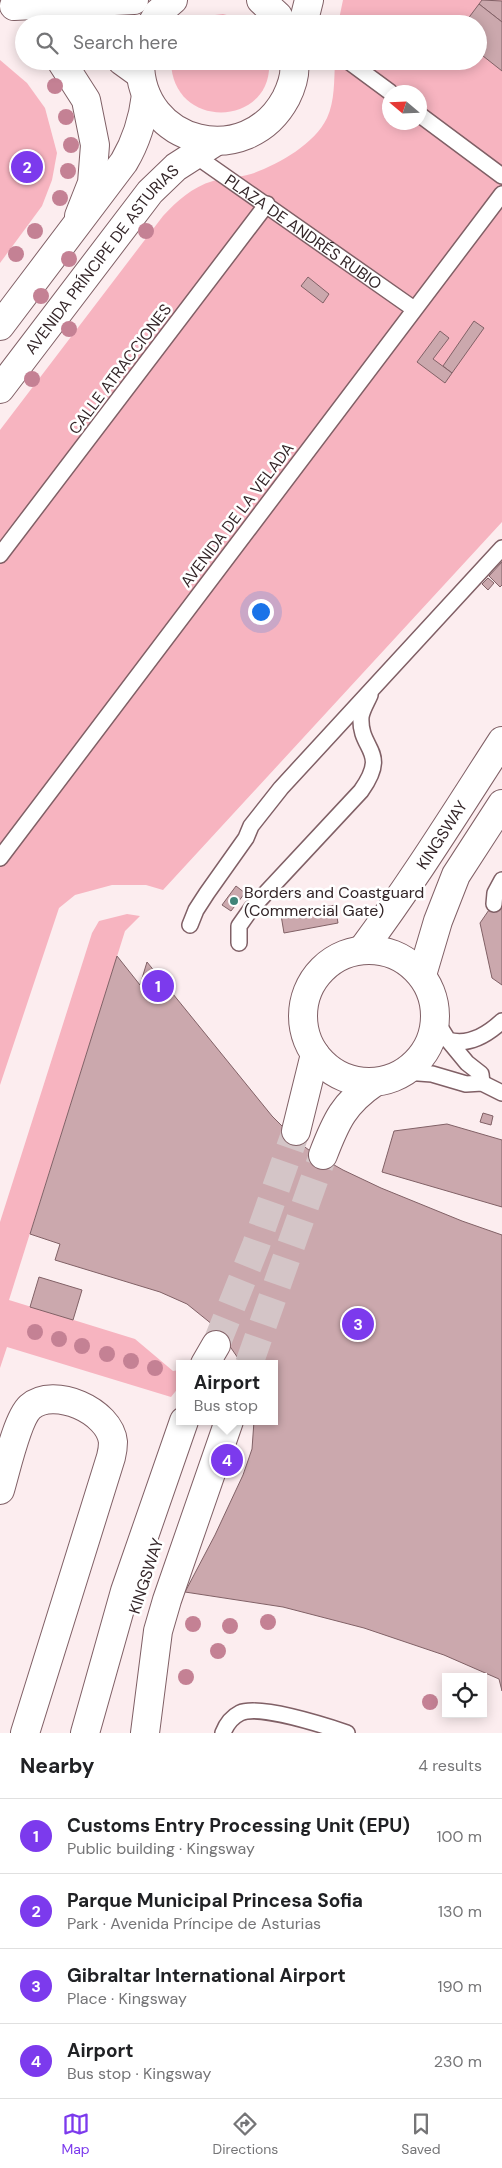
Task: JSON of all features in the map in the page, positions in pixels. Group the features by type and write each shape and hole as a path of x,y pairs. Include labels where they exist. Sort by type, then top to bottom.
{"main road":[{"path":"14,11 134,0"},
{"path":"157,15 173,0"},
{"path":"261,0 277,15"},
{"path":"305,15 309,0"},
{"path":"67,70 86,100 95,145 92,184 72,234"},
{"name":"PLAZA DE ANDRÉS RUBIO","path":"137,73 157,113 173,128 193,138 204,148 239,138 261,128 279,111 290,90 294,70"},
{"path":"0,326 72,234 124,162 135,142 143,120 137,73"},
{"name":"AVENIDA PRÍNCIPE DE ASTURIAS","path":"0,389 150,192 176,167 204,148"},
{"name":"KINGSWAY","path":"362,950 434,848 502,741"},
{"path":"422,976 438,921 456,875 502,804"},
{"path":"362,950 384,951 405,960 422,976 430,989 442,1029 433,1035 427,1049 406,1072 391,1079 376,1082 358,1082 341,1077 326,1067 315,1054 307,1039 303,1022 304,1002 312,984 324,968 340,956 362,950"},
{"path":"296,1131 315,1054"},
{"path":"323,1155 345,1107 359,1093 376,1082"},
{"path":"0,1490 20,1423 30,1407 44,1399 62,1399 80,1405 95,1414 107,1427 113,1442 111,1457 25,1733"},
{"path":"85,1733 125,1590 183,1425"},
{"name":"KINGSWAY","path":"105,1733 135,1607 198,1425"},
{"name":"KINGSWAY","path":"145,1733 158,1631 228,1425"}],"lane":[{"path":"360,70 382,86"},
{"path":"427,119 502,176"},
{"name":"PLAZA DE ANDRÉS RUBIO","path":"204,148 267,204 414,309"},
{"name":"AVENIDA DE LA VELADA","path":"0,858 502,194"},
{"name":"CALLE ATRACCIONES","path":"0,555 267,204"},
{"path":"190,925 196,910 257,819 281,788 502,548"},
{"path":"240,943 239,926 247,914 371,778 374,764 372,752 363,731 361,717 374,687"},
{"path":"494,904 495,893 502,880"},
{"path":"442,1029 458,1043 476,1039 502,1021"},
{"path":"442,1029 467,1063 480,1074 482,1083"},
{"path":"406,1072 432,1074 466,1084 482,1083 502,1093"},
{"path":"223,1733 231,1719 241,1713 251,1711 265,1712 300,1720 347,1733"}],"shaded area":[{"path":"343,0 502,0 502,522 163,890 146,885 112,885 75,895 59,908 0,1085 0,430 163,216 174,205 185,195 205,184 251,174 294,153 321,128 327,118 331,105 335,70 487,70 487,15 340,15"},
{"path":"0,60 27,83 45,108 57,153 52,180 42,206 0,263"},
{"path":"173,70 268,70 266,83 256,99 240,109 222,112 204,110 187,100 176,84"},
{"path":"127,914 140,916 125,931 9,1300 135,1339 173,1371 176,1370 176,1391 171,1397 7,1347 0,1368 0,1222 92,933 99,921"}],"building":[{"path":"482,0 502,1 502,22 479,4"},
{"path":"479,4 502,22 502,71 487,59 487,15 471,15"},
{"path":"308,277 329,294 323,303 301,286"},
{"path":"474,321 484,328 452,373 443,366"},
{"path":"440,331 449,338 433,359 452,373 445,383 417,362"},
{"path":"502,562 502,585 500,587 489,576"},
{"path":"488,578 494,583 488,590 482,584"},
{"path":"236,886 245,893 231,911 222,905"},
{"path":"502,891 502,985 492,978 480,923"},
{"path":"335,905 338,923 284,933 281,915"},
{"path":"117,956 140,985 147,962 272,1116 298,1142 313,1153 381,1188 502,1235 502,1691 499,1679 487,1673 444,1655 364,1628 283,1607 185,1592 215,1535 243,1475 252,1449 254,1425 278,1425 278,1360 239,1360 218,1329 187,1304 160,1292 55,1260 60,1244 30,1234"},
{"path":"483,1113 493,1116 491,1125 480,1122"},
{"path":"447,1124 502,1140 502,1207 382,1172 394,1131"},
{"path":"39,1277 82,1290 73,1320 30,1307"}],"tunnel":[{"path":"216,1345 256,1245 296,1131"},
{"path":"250,1360 323,1155"}],"place":[{"name":"Parque Municipal Princesa Sofia","path":"27,167"},
{"name":"Borders and Coastguard (Commercial Gate)","path":"234,901"},
{"name":"Customs Entry Processing Unit (EPU)","path":"158,986"},
{"name":"Gibraltar International Airport","path":"358,1324"},
{"name":"Airport","path":"227,1460"}]}
